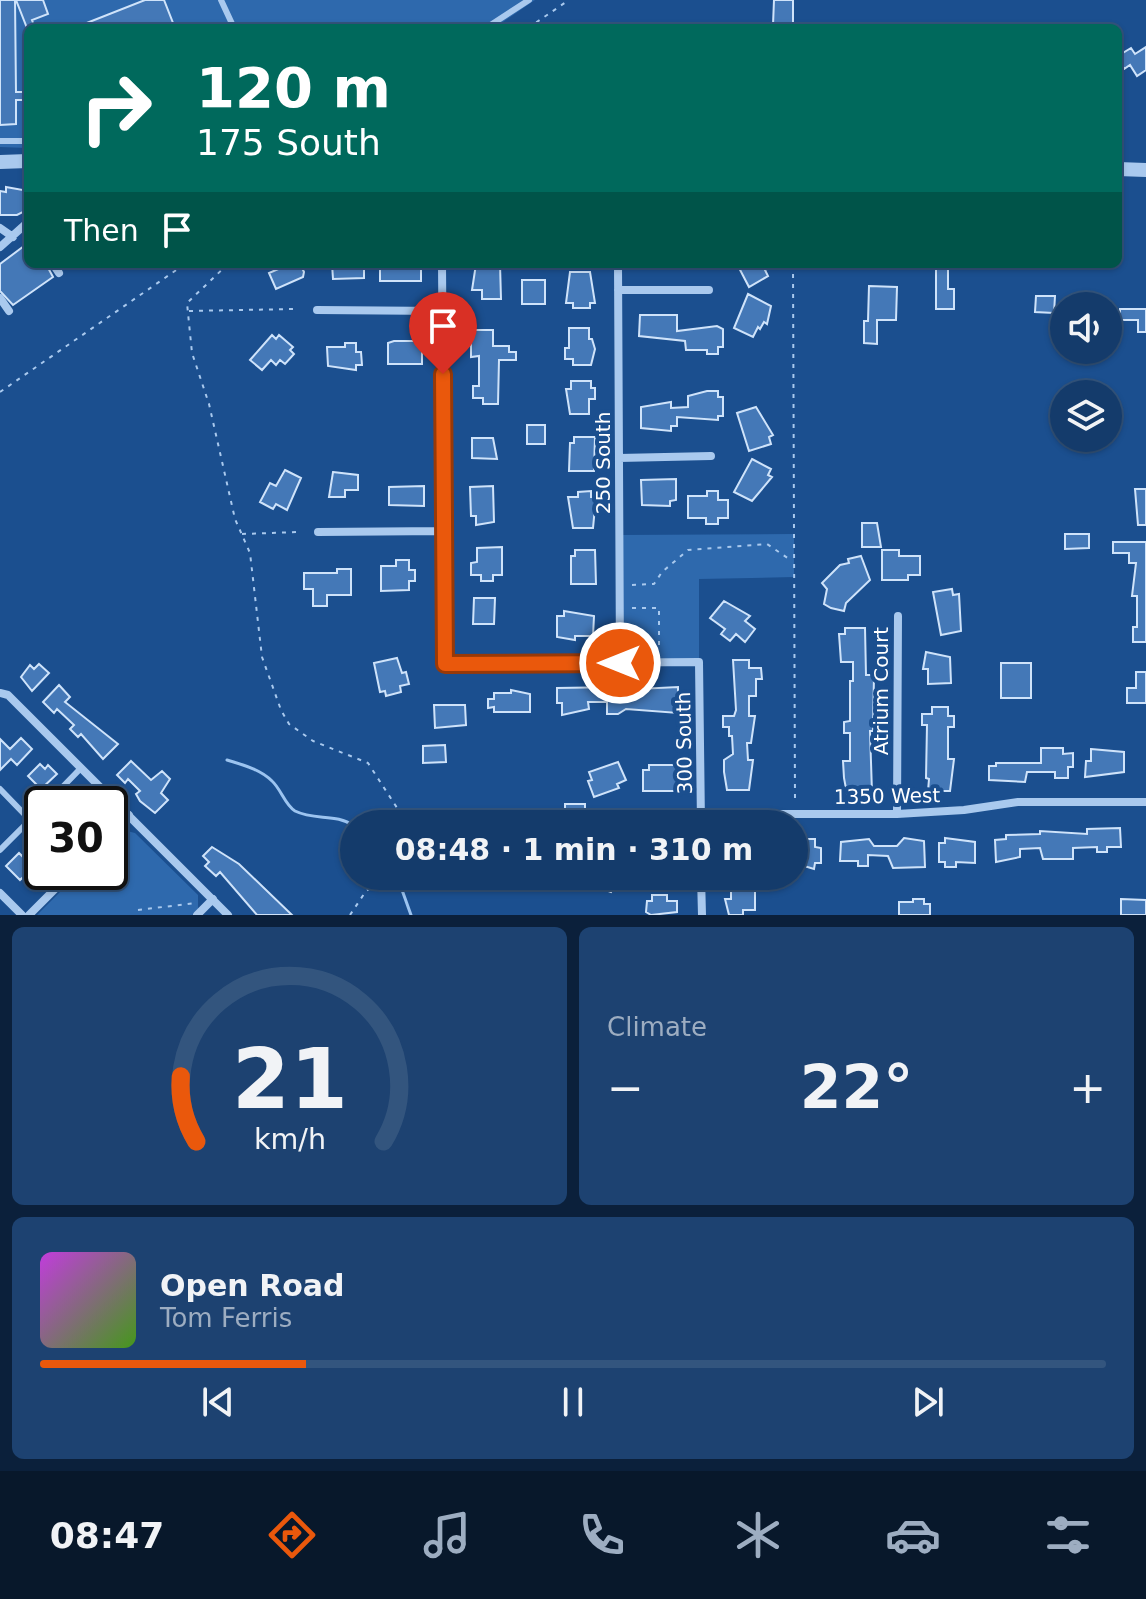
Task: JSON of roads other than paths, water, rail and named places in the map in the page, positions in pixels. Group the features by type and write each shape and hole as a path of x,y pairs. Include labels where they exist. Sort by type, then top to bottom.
{"street":[{"path":"0,162 24,161"},
{"path":"1122,169 1146,170"},
{"path":"0,228 13,237"},
{"path":"0,247 24,228"},
{"path":"56,268 59,273"},
{"path":"442,268 445,664 620,663"},
{"name":"250 South","path":"618,268 620,663"},
{"path":"618,290 709,290"},
{"path":"0,298 9,311"},
{"path":"317,310 443,311"},
{"path":"619,458 711,456"},
{"path":"318,532 444,531"},
{"name":"Atrium Court","path":"897,814 898,616"},
{"name":"300 South","path":"620,663 699,662 701,810"},
{"path":"0,693 8,695 228,915"},
{"name":"1350 West","path":"808,816 964,810 1018,802 1146,802"},
{"path":"29,915 54,890"},
{"path":"701,890 702,915"},
{"path":"0,893 22,915"},
{"path":"197,915 213,899"}],"lane":[{"path":"221,0 232,24"},
{"path":"492,24 529,0"},
{"path":"0,141 24,141"},
{"path":"63,786 81,768"},
{"path":"0,789 24,814"},
{"path":"0,850 24,826"}],"waterway":[{"path":"227,760 267,777 295,811 340,820"},
{"path":"402,890 411,915"}]}
